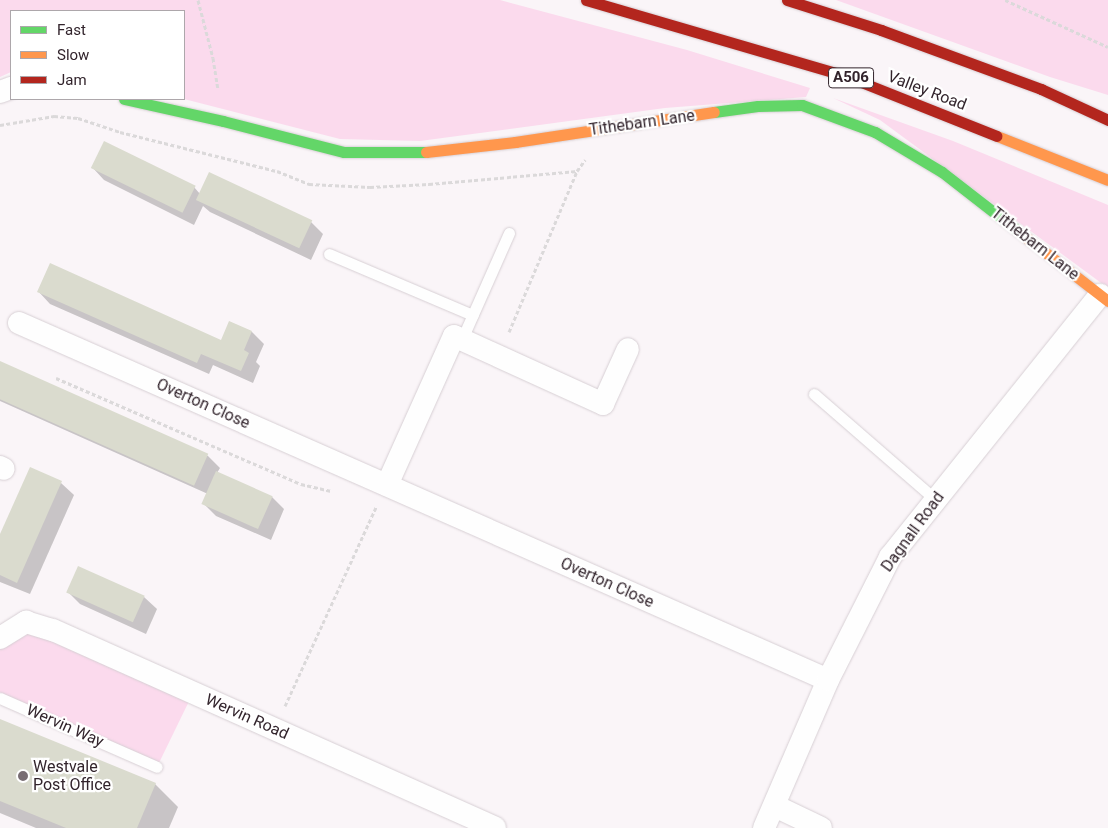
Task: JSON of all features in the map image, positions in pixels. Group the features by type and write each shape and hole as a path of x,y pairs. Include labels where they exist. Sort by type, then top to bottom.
{"street":[{"name":"Valley Road","path":"586,0 653,18 846,76 1108,180"},
{"path":"787,0 881,30 1041,90 1108,120"},
{"name":"Tithebarn Lane","path":"129,100 224,121 344,152 412,153 515,142 758,106 802,105 874,132 942,172 1104,298"},
{"name":"Dagnall Road","path":"764,828 828,680 890,557 1104,298"},
{"name":"Overton Close","path":"19,323 828,680"},
{"path":"387,485 454,336 603,404 628,348"},
{"name":"Wervin Road","path":"0,638 26,622 53,630 495,828"},
{"path":"775,806 821,828"}],"lane":[{"path":"462,339 509,233"},
{"path":"329,254 473,315"},
{"path":"814,394 936,500"},
{"name":"Wervin Way","path":"0,698 158,767"}],"path":[{"path":"198,0 213,58 224,121"},
{"path":"1005,0 1108,47"},
{"path":"499,356 577,171 609,128"},
{"path":"56,378 301,484 340,493"},
{"path":"274,729 387,485"}],"shaded area":[{"path":"0,0 500,0 687,50 810,88 806,97 665,108 420,141 340,139 185,99 185,10 10,10 10,72 0,77"},
{"path":"836,0 1108,0 1108,95 1050,77"},
{"path":"833,98 953,141 1108,205 1108,288 880,120"},
{"path":"26,622 193,693 157,767 0,698 0,638"}],"building":[{"path":"104,141 196,186 183,213 91,168"},
{"path":"209,172 312,220 299,248 196,200"},
{"path":"50,263 221,340 229,321 252,331 244,350 249,353 241,371 201,354 197,363 37,292"},
{"path":"0,361 208,454 194,486 0,399"},
{"path":"30,467 62,481 17,583 0,575 0,534"},
{"path":"216,471 273,496 258,529 201,504"},
{"path":"78,566 145,596 133,622 66,592"},
{"path":"0,719 156,783 137,828 66,828 0,801"}],"traffic: fast":[{"path":"128,100 223,121 344,152 426,152"},
{"path":"714,112 758,106 802,105 875,132 942,172 1019,232"}],"traffic: slow":[{"path":"426,152 515,142 714,112"},
{"path":"997,136 1108,180"},
{"path":"1019,232 1108,301"}],"traffic: jam":[{"path":"586,0 846,76 997,136"},
{"path":"787,0 881,30 1041,89 1108,120"}],"place":[{"name":"Westvale Post Office","path":"23,776"}]}
